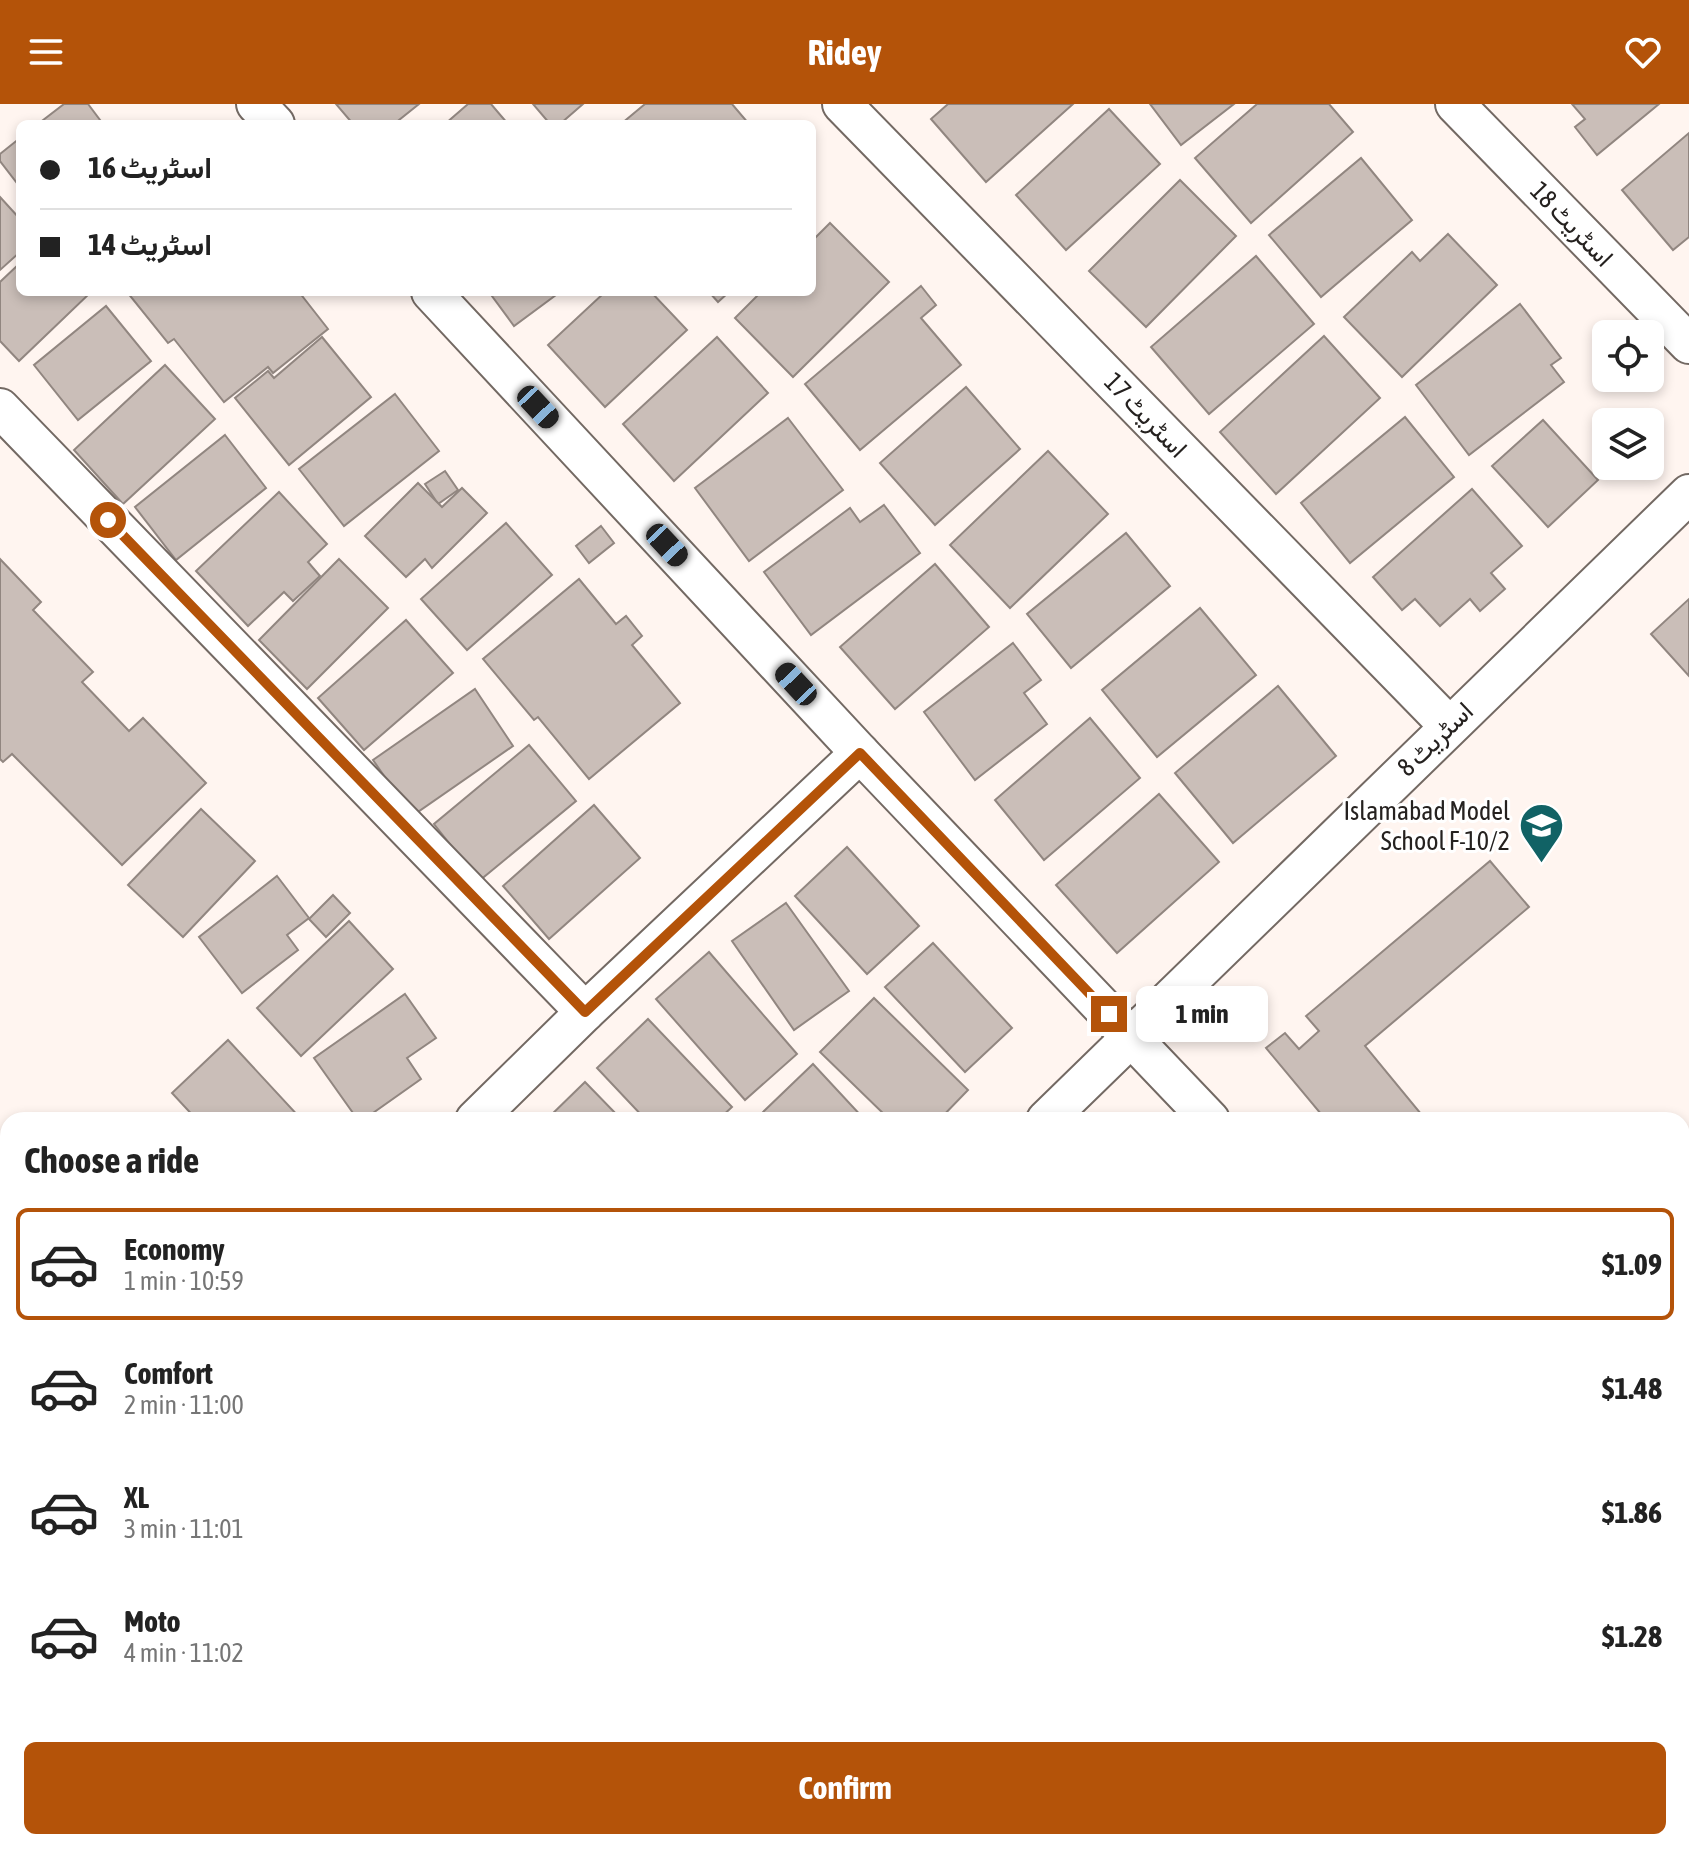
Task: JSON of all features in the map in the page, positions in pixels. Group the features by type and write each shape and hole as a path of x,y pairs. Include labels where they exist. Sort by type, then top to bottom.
{"street":[{"path":"256,104 271,120"},
{"name":"اسٹریٹ 17","path":"842,104 1449,726"},
{"name":"اسٹریٹ 18","path":"1455,104 1689,344"},
{"path":"435,296 860,753 1202,1112"},
{"path":"0,408 585,1012"},
{"name":"اسٹریٹ 8","path":"1054,1112 1689,494"},
{"path":"483,1112 860,753"}],"building":[{"path":"64,104 88,104 100,120 43,120"},
{"path":"336,104 419,104 399,120 350,120"},
{"path":"468,104 491,104 505,120 450,120"},
{"path":"533,104 583,104 565,120 547,120"},
{"path":"645,104 732,104 746,120 626,120"},
{"path":"948,104 1073,104 986,182 931,119"},
{"path":"1150,104 1234,104 1181,145"},
{"path":"1257,104 1329,104 1353,132 1251,223 1195,158"},
{"path":"1572,104 1659,104 1597,155 1575,127 1585,119"},
{"path":"1109,109 1160,164 1066,250 1016,195"},
{"path":"1689,133 1689,237 1673,250 1622,190"},
{"path":"16,141 16,182 0,161 0,154"},
{"path":"1361,158 1412,220 1321,297 1269,235"},
{"path":"1180,180 1236,236 1146,327 1089,271"},
{"path":"0,197 16,215 16,256 0,270"},
{"path":"830,223 889,282 793,377 735,318 757,296 816,296 816,237"},
{"path":"1448,234 1497,285 1402,377 1344,317 1412,252 1420,261"},
{"path":"1256,256 1314,324 1209,414 1151,347"},
{"path":"16,267 16,296 87,296 19,361 0,341 0,282"},
{"path":"921,286 936,305 921,318 961,365 860,450 805,384"},
{"path":"130,296 302,296 328,329 273,373 268,367 224,402 174,339 168,343"},
{"path":"492,296 555,296 514,326"},
{"path":"601,296 655,296 687,330 605,407 548,345"},
{"path":"1520,304 1561,358 1551,365 1564,382 1469,455 1416,385"},
{"path":"106,306 151,361 78,420 34,365"},
{"path":"1324,336 1380,398 1276,494 1220,432"},
{"path":"322,337 371,397 289,465 235,398 268,371 274,378"},
{"path":"717,337 768,393 674,481 623,424"},
{"path":"165,365 215,419 123,504 74,450"},
{"path":"966,387 1020,449 935,525 880,463"},
{"path":"395,394 439,451 344,526 299,469"},
{"path":"1405,417 1454,477 1350,563 1301,503"},
{"path":"788,418 843,490 749,561 695,488"},
{"path":"1543,420 1592,473 1592,480 1598,480 1548,527 1492,466"},
{"path":"225,435 266,488 176,560 135,507"},
{"path":"1048,451 1108,514 1010,608 950,545"},
{"path":"445,471 458,490 438,504 425,484"},
{"path":"418,483 442,507 462,488 487,513 432,568 425,559 406,577 365,536"},
{"path":"1472,489 1522,546 1491,573 1505,589 1480,611 1470,599 1440,626 1415,599 1402,610 1373,577"},
{"path":"279,492 327,544 308,562 320,576 293,601 284,592 248,626 196,571"},
{"path":"884,505 920,553 811,635 764,572 850,508 860,522"},
{"path":"506,523 552,575 467,650 421,599"},
{"path":"601,526 614,543 589,563 576,546"},
{"path":"1126,533 1170,586 1071,668 1027,614"},
{"path":"0,559 41,602 33,610 93,672 82,682 129,731 143,718 206,783 122,865 12,754 3,762 0,759"},
{"path":"339,559 388,608 307,689 259,640"},
{"path":"935,564 989,627 895,709 840,647"},
{"path":"579,579 616,624 626,616 642,636 632,645 680,703 589,779 538,717 534,720 483,659"},
{"path":"1689,599 1689,676 1651,634"},
{"path":"1200,608 1256,675 1157,757 1102,690"},
{"path":"406,620 453,673 364,750 318,698"},
{"path":"1013,643 1041,680 1024,693 1047,724 975,780 924,712"},
{"path":"1278,686 1336,756 1233,843 1175,773"},
{"path":"475,689 513,746 412,816 373,760"},
{"path":"1090,718 1140,778 1044,860 995,800"},
{"path":"529,745 576,801 479,881 434,824"},
{"path":"1159,794 1219,862 1117,953 1056,885"},
{"path":"594,805 640,858 549,939 503,886"},
{"path":"201,809 255,861 183,937 128,885"},
{"path":"847,847 919,926 867,974 795,896"},
{"path":"1490,861 1529,907 1365,1046 1419,1112 1319,1112 1266,1048 1285,1033 1299,1049 1319,1031 1306,1016"},
{"path":"277,876 309,918 287,935 298,950 242,993 199,937"},
{"path":"333,895 350,913 326,937 309,919"},
{"path":"786,903 849,991 794,1030 732,941"},
{"path":"349,921 393,969 301,1056 257,1008"},
{"path":"933,943 1012,1028 965,1072 885,987"},
{"path":"709,952 797,1054 745,1100 656,999"},
{"path":"405,994 436,1038 407,1058 421,1079 374,1112 352,1112 314,1058"},
{"path":"874,998 968,1090 947,1112 882,1112 820,1052"},
{"path":"648,1019 732,1107 727,1112 638,1112 597,1068"},
{"path":"228,1040 295,1112 190,1112 172,1093"},
{"path":"813,1064 858,1112 763,1112"},
{"path":"585,1082 614,1112 554,1112"}],"place":[{"name":"Islamabad Model School F-10/2","path":"1541,865"}],"route":[{"path":"108,520 585,1012 860,753 1109,1014"}]}
